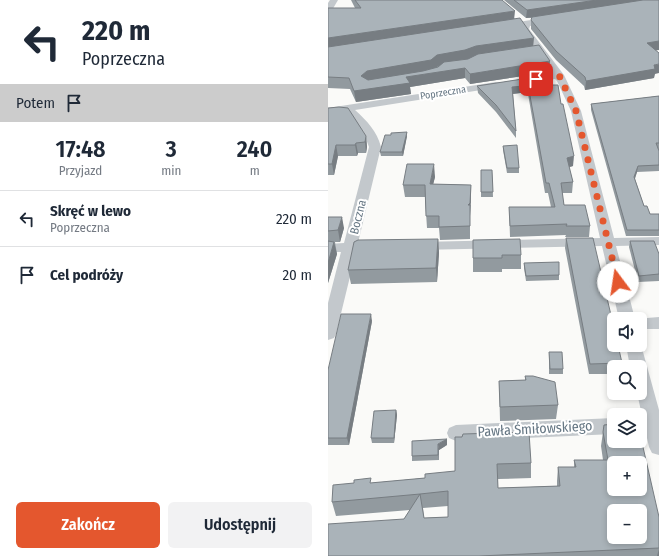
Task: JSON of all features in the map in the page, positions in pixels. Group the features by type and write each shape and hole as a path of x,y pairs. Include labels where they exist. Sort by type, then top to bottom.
{"street":[{"path":"328,10 334,0"},
{"path":"515,15 526,24"},
{"path":"496,28 561,18"},
{"path":"526,24 525,29 559,75 576,111 625,312"},
{"path":"527,53 542,51"},
{"name":"Poprzeczna","path":"328,111 559,75"},
{"name":"Boczna","path":"328,334 375,147 374,138 371,132 347,108"},
{"path":"405,246 659,241"},
{"path":"328,248 390,246"},
{"path":"647,323 659,323"},
{"path":"647,424 659,447"},
{"name":"Pawła Śmiłowskiego","path":"456,433 607,426"}],"building":[{"path":"355,0 502,0 515,11 328,38 328,8 361,8"},
{"path":"514,0 597,0 527,10"},
{"path":"643,0 659,0 659,41 647,43 659,53 659,64 654,65 655,69 586,81 585,77 556,51 531,20 532,17"},
{"path":"520,18 534,38 476,46 465,50 437,55 431,60 367,71 361,76 368,80 423,71 438,67 444,62 468,59 478,54 539,45 550,61 470,74 465,68 406,77 410,83 354,91 349,78 328,77 328,47"},
{"path":"542,76 534,85 512,87 516,131 496,105 477,86"},
{"path":"528,85 558,85 561,104 563,104 574,156 567,158 573,182 561,183 564,205 585,205 590,226 566,226 567,224 510,226 509,207 555,207 549,183 546,183"},
{"path":"659,96 659,143 656,143 659,151 659,165 638,166 634,177 644,206 647,206 650,214 659,214 659,230 627,230 591,104"},
{"path":"328,108 348,108 366,136 365,142 356,143 355,145 336,145 332,164 328,164"},
{"path":"407,132 402,152 380,152 385,135"},
{"path":"517,145 519,168 507,168 503,146"},
{"path":"407,164 434,164 430,184 471,185 470,203 468,205 470,205 470,226 439,227 439,216 426,216 425,185 403,185"},
{"path":"481,170 492,170 493,192 481,192"},
{"path":"328,217 342,217 338,230 328,231"},
{"path":"566,238 593,238 610,312 607,312 607,352 620,352 621,360 607,360 607,363 590,364"},
{"path":"438,239 436,268 348,270 354,242 358,240"},
{"path":"520,239 521,255 502,255 502,258 473,258 473,240"},
{"path":"328,241 334,242 328,263"},
{"path":"630,241 654,241 659,254 659,274 639,276"},
{"path":"559,262 559,275 526,276 524,263"},
{"path":"341,314 371,314 347,438 328,438 328,370"},
{"path":"549,352 562,352 563,369 550,369"},
{"path":"525,376 533,376 555,382 558,405 500,407 499,381 526,380"},
{"path":"396,410 394,438 371,438 374,411"},
{"path":"604,425 607,425 607,448 643,448 645,456 607,456 603,432"},
{"path":"529,432 531,463 497,464 498,488 560,486 558,467 576,467 574,460 607,460 607,496 647,496 647,465 659,517 659,548 479,556 328,556 328,524 404,519 420,494 332,502 333,485 354,483 354,480 371,478 370,483 425,478 425,474 455,471 455,437 462,437 463,434","holes":["448,491 448,517 424,518 420,494"]},
{"path":"447,439 438,444 438,455 412,456 412,441"}],"route":[{"path":"536,79 559,75 576,111 618,282"}]}
